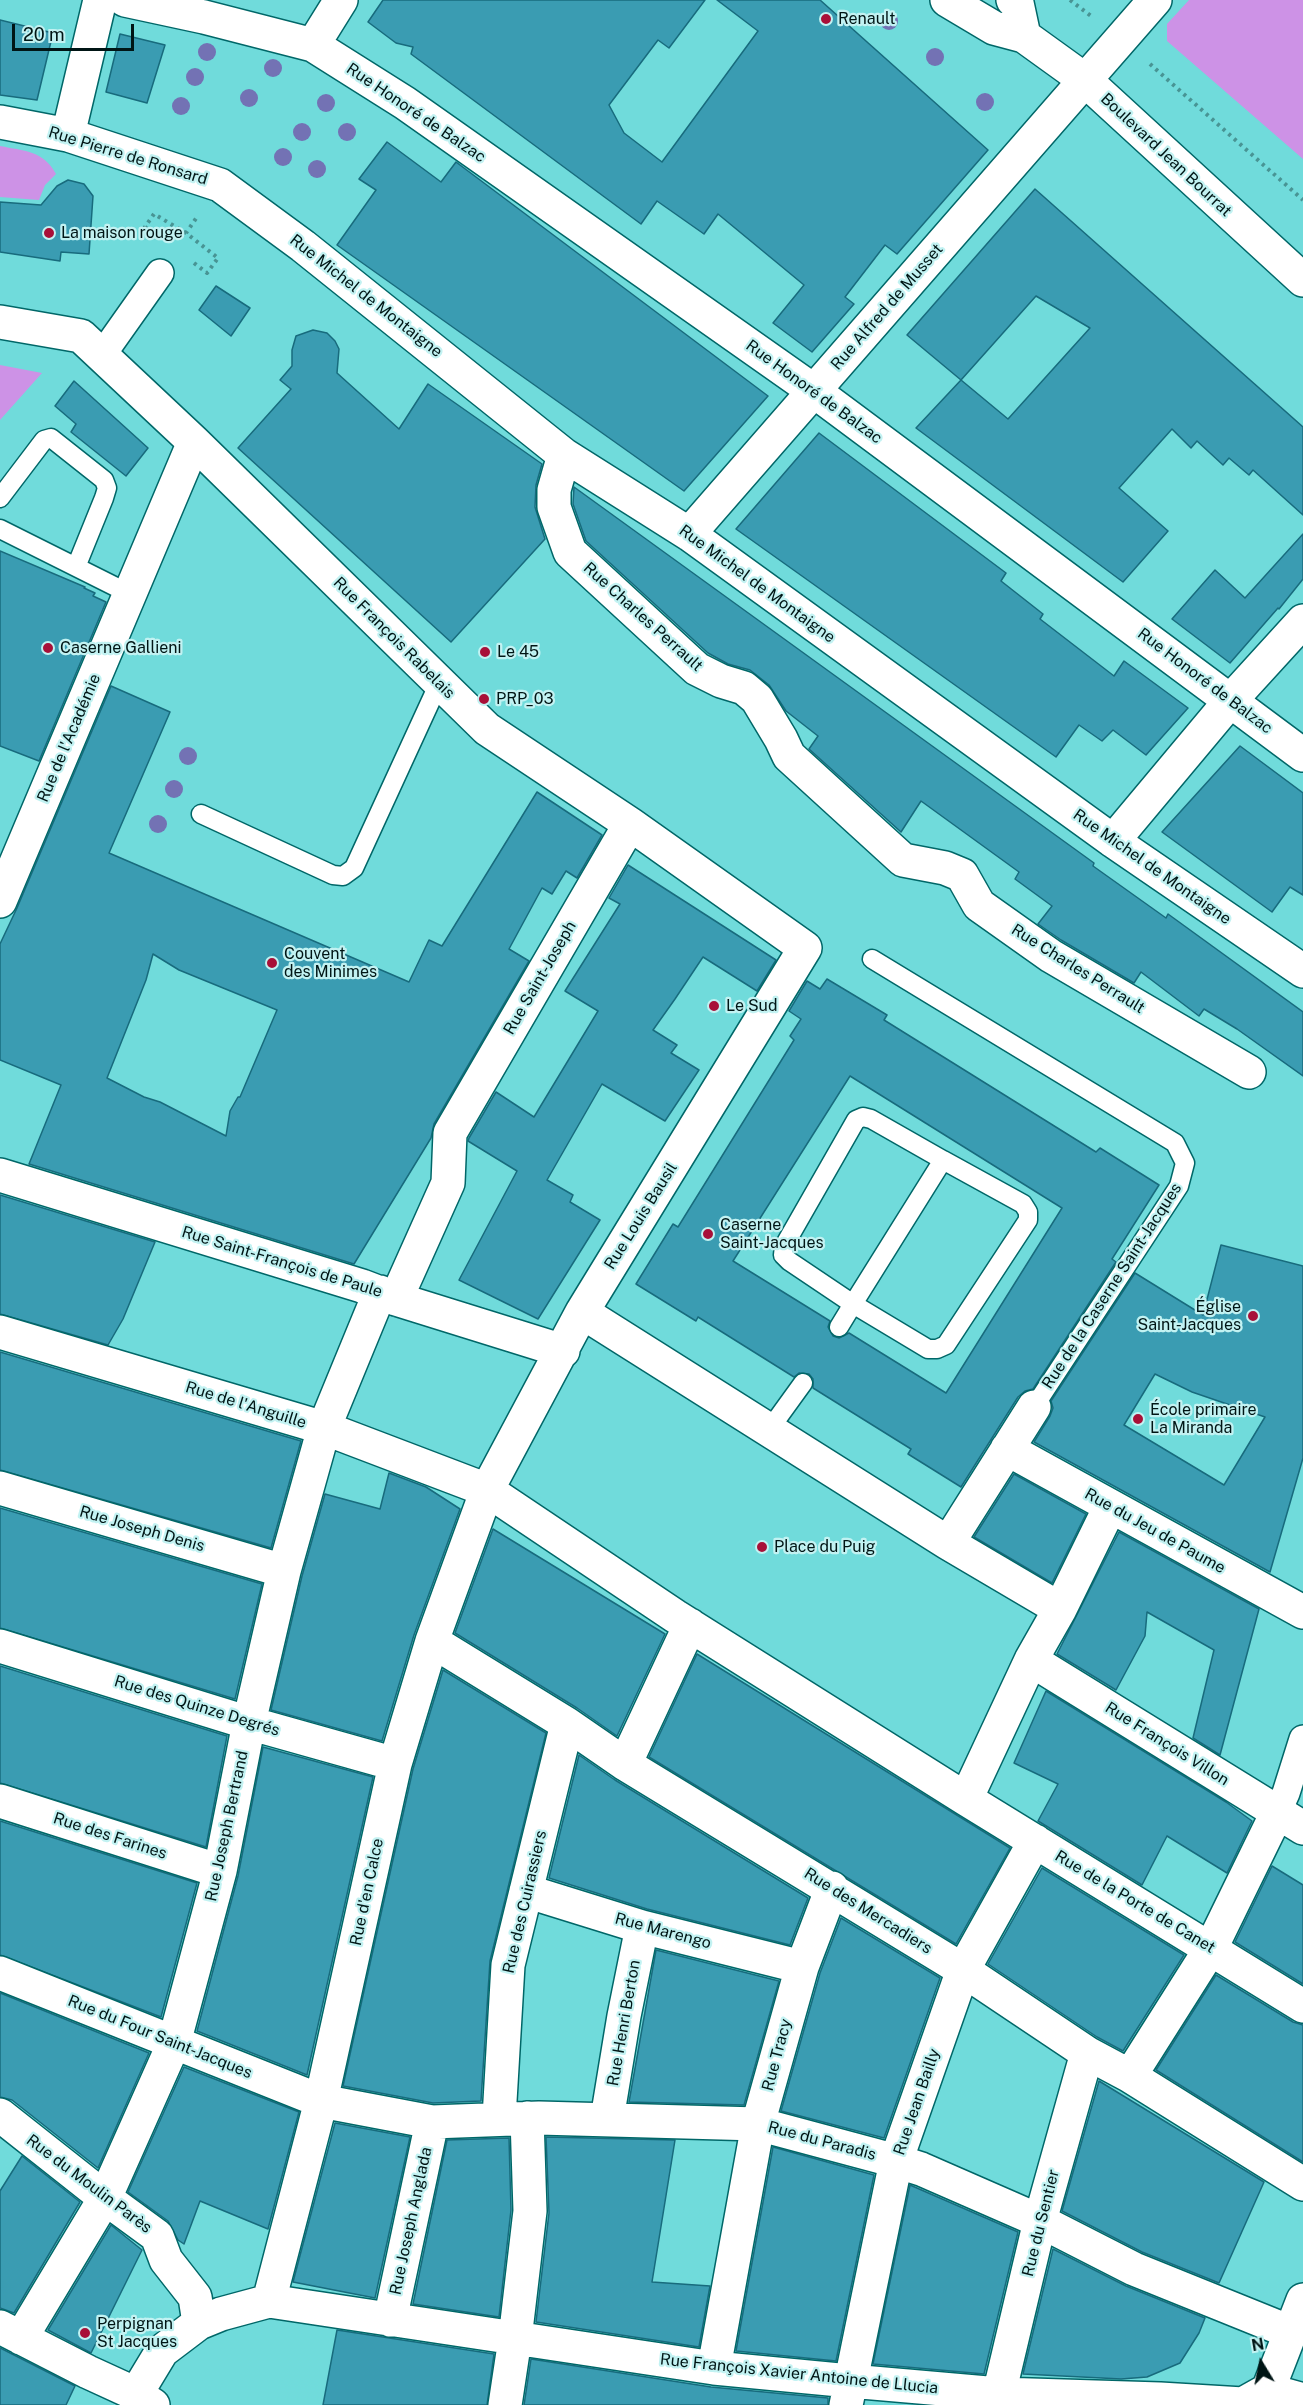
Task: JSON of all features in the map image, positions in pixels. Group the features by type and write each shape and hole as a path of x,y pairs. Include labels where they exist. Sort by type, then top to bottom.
{"street":[{"path":"68,135 100,0"},
{"name":"Rue Honoré de Balzac","path":"125,0 204,17 313,45 405,103 814,391 1303,755"},
{"path":"313,45 341,0"},
{"name":"Boulevard Jean Bourrat","path":"947,0 994,28 1024,36 1085,80 1303,280"},
{"path":"1013,0 1017,3 1024,36"},
{"name":"Rue Alfred de Musset","path":"689,534 1155,0"},
{"name":"Rue Pierre de Ronsard","path":"0,122 68,135 220,185"},
{"name":"Rue Michel de Montaigne","path":"220,185 303,246 564,454 689,534 1113,841 1303,971"},
{"path":"102,355 160,273"},
{"name":"Rue François Rabelais","path":"0,322 81,336 194,442 487,729 630,824 805,948"},
{"name":"Rue de l'Académie","path":"0,901 194,442"},
{"name":"Rue Charles Perrault","path":"564,454 554,490 554,507 570,552 697,669 721,681 744,688 757,699 782,739 789,756 903,860 945,868 962,875 979,905 1051,956 1250,1072"},
{"path":"1113,841 1231,700 1303,621"},
{"name":"Rue Saint-Joseph","path":"450,1132 630,824"},
{"name":"Rue Louis Bausil","path":"488,1490 582,1312 805,948"},
{"name":"Rue Joseph Bertrand","path":"10,2332 105,2198 174,2043 220,1871 249,1723 284,1570 324,1428 388,1296 448,1183 450,1132"},
{"name":"Rue Saint-François de Paule","path":"0,1175 563,1351"},
{"path":"582,1312 948,1544 1060,1609"},
{"name":"Rue de l'Anguille","path":"0,1332 324,1428 488,1490"},
{"name":"Rue de la Caserne Saint-Jacques","path":"948,1544 1034,1407"},
{"name":"Rue du Jeu de Paume","path":"1007,1449 1303,1612"},
{"name":"Rue Joseph Denis","path":"0,1488 284,1570"},
{"path":"488,1490 690,1625 966,1799 1031,1660 1060,1609 1110,1507"},
{"name":"Rue d'en Calce","path":"269,2301 321,2101 395,1764 432,1641 488,1490"},
{"path":"625,1764 690,1625"},
{"name":"Rue des Mercadiers","path":"432,1641 567,1724 625,1764 832,1888 963,1970 1087,2053 1130,2076 1303,2184"},
{"name":"Rue des Quinze Degrés","path":"0,1646 249,1723 395,1764"},
{"name":"Rue François Villon","path":"1031,1660 1290,1821"},
{"name":"Rue des Cuirassiers","path":"505,2405 530,2211 513,2118 508,1965 567,1724"},
{"path":"1130,2076 1290,1821 1287,1793 1303,1739"},
{"name":"Rue de la Porte de Canet","path":"966,1799 1303,2006"},
{"name":"Rue des Farines","path":"0,1801 220,1871"},
{"name":"Rue Jean Bailly","path":"848,2393 896,2162 963,1970 1035,1841"},
{"name":"Rue Tracy","path":"714,2368 758,2124 802,1967 832,1888"},
{"name":"Rue Marengo","path":"525,1891 642,1927 802,1967"},
{"name":"Rue Henri Berton","path":"607,2119 642,1927"},
{"name":"Rue du Four Saint-Jacques","path":"0,1973 321,2101"},
{"name":"Rue du Sentier","path":"999,2394 1040,2221 1087,2053"},
{"name":"Rue du Paradis","path":"321,2101 432,2122 513,2118 758,2124 921,2169 1040,2221 1134,2269 1290,2332"},
{"name":"Rue du Moulin Parès","path":"0,2115 157,2236 166,2259 195,2297 199,2323"},
{"name":"Rue Joseph Anglada","path":"390,2320 432,2122"},
{"path":"1251,2400 1290,2332 1303,2300"},
{"path":"10,2332 145,2399 162,2351 199,2323 221,2314 269,2301"},
{"name":"Rue François Xavier Antoine de Llucia","path":"269,2301 714,2368 848,2393 1303,2400"}],"lane":[{"path":"0,498 44,440 51,438 104,480 107,488 104,498 76,567"},
{"path":"0,529 130,594"},
{"path":"201,814 333,875 343,876 354,868 439,682"},
{"name":"Rue de la Caserne Saint-Jacques","path":"872,959 1175,1143 1185,1163 1179,1185 1034,1407"},
{"path":"863,1117 871,1119 943,1160 1023,1204 1028,1212 1028,1220 946,1345 937,1349 928,1348 853,1304 783,1255 784,1246 856,1120 863,1117"},
{"path":"839,1327 943,1160"},
{"path":"769,1430 803,1383"}],"path":[{"path":"1121,39 1303,200"},
{"path":"186,233 220,185"},
{"path":"154,214 186,233 218,258 207,273 145,227 154,214"},
{"path":"160,273 176,249"}],"shaded area":[{"path":"1189,0 1303,0 1303,159 1167,41 1167,24"},
{"path":"0,146 32,153 51,166 56,174 45,185 39,200 0,197"},
{"path":"0,365 42,373 0,420"}],"building":[{"path":"383,0 705,0 669,48 658,40 609,105 624,133 662,162 758,31 717,0 820,0 988,150 897,254 885,245 845,297 854,304 812,352 773,323 804,285 718,214 704,234 657,201 641,224 411,54 413,47 396,43 368,22"},
{"path":"0,20 53,33 37,100 0,95"},
{"path":"120,34 165,45 147,103 106,92"},
{"path":"387,142 441,182 456,162 768,396 684,491 337,245 376,190 359,179"},
{"name":"La maison rouge","path":"68,180 84,184 93,196 89,254 61,252 60,261 0,252 0,202 41,205 57,186"},
{"path":"1035,189 1303,427 1303,515 1253,470 1249,475 1229,458 1223,465 1197,441 1191,448 1172,429 1119,488 1168,531 1123,582 916,428 961,380 907,335","holes":["1036,296 1090,328 1008,419 961,380"]},
{"path":"216,286 250,308 231,336 199,310"},
{"path":"313,330 327,333 335,341 339,349 337,373 399,429 428,384 542,464 536,485 535,507 545,539 451,642 238,448 291,389 280,380 292,366 292,350 296,336"},
{"path":"74,381 148,448 126,476 71,432 76,424 55,406"},
{"path":"819,433 1006,573 1001,581 1043,614 1040,619 1114,676 1124,661 1188,708 1146,755 1113,730 1102,741 1079,725 1056,757 736,529"},
{"path":"574,487 1094,863 1093,866 1166,918 1168,914 1303,1012 1303,1076 1237,1029 1204,1009 1199,1016 1141,972 1134,983 1038,924 1052,906 1015,879 1019,872 921,801 901,832 809,749 818,736 786,711 769,685 750,670 728,664 708,653 586,541 573,504"},
{"path":"1303,534 1303,579 1230,663 1172,619 1215,570 1245,598"},
{"name":"Caserne Gallieni","path":"0,551 85,587 95,593 93,596 106,602 39,761 0,746"},
{"name":"Couvent des Minimes","path":"111,686 170,712 109,853 409,982 429,940 442,946 537,792 602,835 577,878 566,871 552,894 542,888 509,949 529,961 434,1124 431,1138 354,1264 29,1164 61,1085 0,1060 0,944","holes":["153,954 179,970 277,1010 240,1097 230,1111 226,1136 107,1078 146,980"]},
{"path":"1240,746 1303,793 1303,895 1290,887 1272,912 1162,832"},
{"path":"628,865 776,960 757,991 703,957 653,1030 677,1045 671,1053 699,1070 665,1121 602,1084 547,1180 573,1195 570,1202 600,1220 538,1319 459,1280 517,1171 468,1141 496,1092 534,1117 598,1011 565,991 620,904 609,898"},
{"name":"Caserne Saint-Jacques","path":"827,979 887,1015 884,1020 1096,1152 1100,1148 1159,1185 1112,1259 1116,1262 1033,1389 1025,1391 1018,1397 961,1487 908,1454 911,1449 813,1388 813,1379 809,1374 799,1373 794,1377 698,1317 696,1321 636,1284 673,1224 678,1227 794,1040 790,1036 801,1019 789,1011 807,981 820,989","holes":["850,1076 1062,1208 946,1393 849,1333 839,1338 833,1336 828,1327 830,1321 733,1261"]},
{"path":"0,1195 155,1242 123,1319 108,1345 0,1314"},
{"path":"1221,1245 1303,1266 1303,1458 1270,1572 1034,1442 1050,1416 1053,1408 1051,1401 1135,1273 1203,1315","holes":["1155,1374 1192,1392 1265,1417 1224,1485 1124,1425"]},
{"path":"0,1352 301,1441 271,1548 0,1470"},
{"path":"389,1473 426,1487 460,1509 414,1635 382,1741 271,1710 302,1576 325,1494 380,1509"},
{"path":"1014,1474 1086,1514 1052,1583 974,1537"},
{"path":"0,1508 262,1584 235,1699 0,1628"},
{"path":"493,1529 665,1634 617,1736 577,1708 455,1633"},
{"path":"1119,1532 1259,1609 1220,1755 1193,1738 1214,1650 1147,1612 1145,1636 1116,1690 1057,1654"},
{"path":"697,1654 1010,1848 956,1944 649,1757"},
{"path":"0,1666 227,1736 206,1847 0,1783"},
{"path":"443,1670 546,1733 490,1961 481,2101 433,2103 343,2086 413,1769"},
{"path":"1046,1691 1226,1802 1252,1821 1227,1873 1167,1836 1142,1885 1038,1821 1058,1784 1014,1763"},
{"path":"263,1747 373,1777 307,2075 197,2031 238,1876"},
{"path":"579,1755 615,1780 808,1898 790,1945 647,1909 549,1878"},
{"path":"0,1821 197,1883 161,2017 0,1955"},
{"path":"1272,1866 1303,1885 1303,1984 1235,1942"},
{"path":"1042,1868 1184,1955 1123,2051 1097,2037 988,1964"},
{"path":"841,1918 940,1978 884,2138 781,2111 820,1973"},
{"path":"656,1950 779,1981 744,2105 629,2102"},
{"path":"1216,1975 1293,2022 1303,2025 1303,2162 1156,2070"},
{"path":"0,1993 149,2053 98,2168 12,2100 0,2097"},
{"path":"184,2067 299,2112 268,2229 200,2201 184,2244 178,2240 168,2221 128,2192"},
{"path":"1099,2081 1264,2182 1219,2283 1142,2252 1062,2211"},
{"path":"335,2123 410,2137 375,2298 293,2282"},
{"path":"546,2137 675,2140 652,2282 710,2286 699,2347 536,2322 549,2213"},
{"path":"509,2138 511,2210 499,2317 413,2304 447,2140"},
{"path":"773,2147 874,2175 836,2361 736,2351"},
{"path":"22,2156 80,2202 14,2313 0,2308 0,2191"},
{"path":"910,2185 1018,2232 984,2374 873,2364"},
{"path":"111,2225 142,2250 91,2353 48,2330"},
{"path":"1053,2249 1126,2286 1205,2318 1199,2333 1180,2363 1147,2377 1121,2379 1023,2374"},
{"path":"337,2330 494,2354 487,2405 323,2405"},
{"path":"0,2348 75,2386 66,2405 0,2405"},
{"path":"531,2359 711,2387 828,2398 828,2405 524,2405"}],"place":[{"name":"Renault","path":"826,19"},
{"name":"La maison rouge","path":"49,233"},
{"name":"Caserne Gallieni","path":"48,648"},
{"name":"Le 45","path":"485,652"},
{"name":"PRP_03","path":"484,699"},
{"name":"Couvent des Minimes","path":"272,963"},
{"name":"Le Sud","path":"714,1006"},
{"name":"Caserne Saint-Jacques","path":"708,1234"},
{"name":"Église Saint-Jacques","path":"1253,1316"},
{"name":"École primaire La Miranda","path":"1138,1419"},
{"name":"Place du Puig","path":"762,1547"},
{"name":"Perpignan St Jacques","path":"85,2333"}]}
